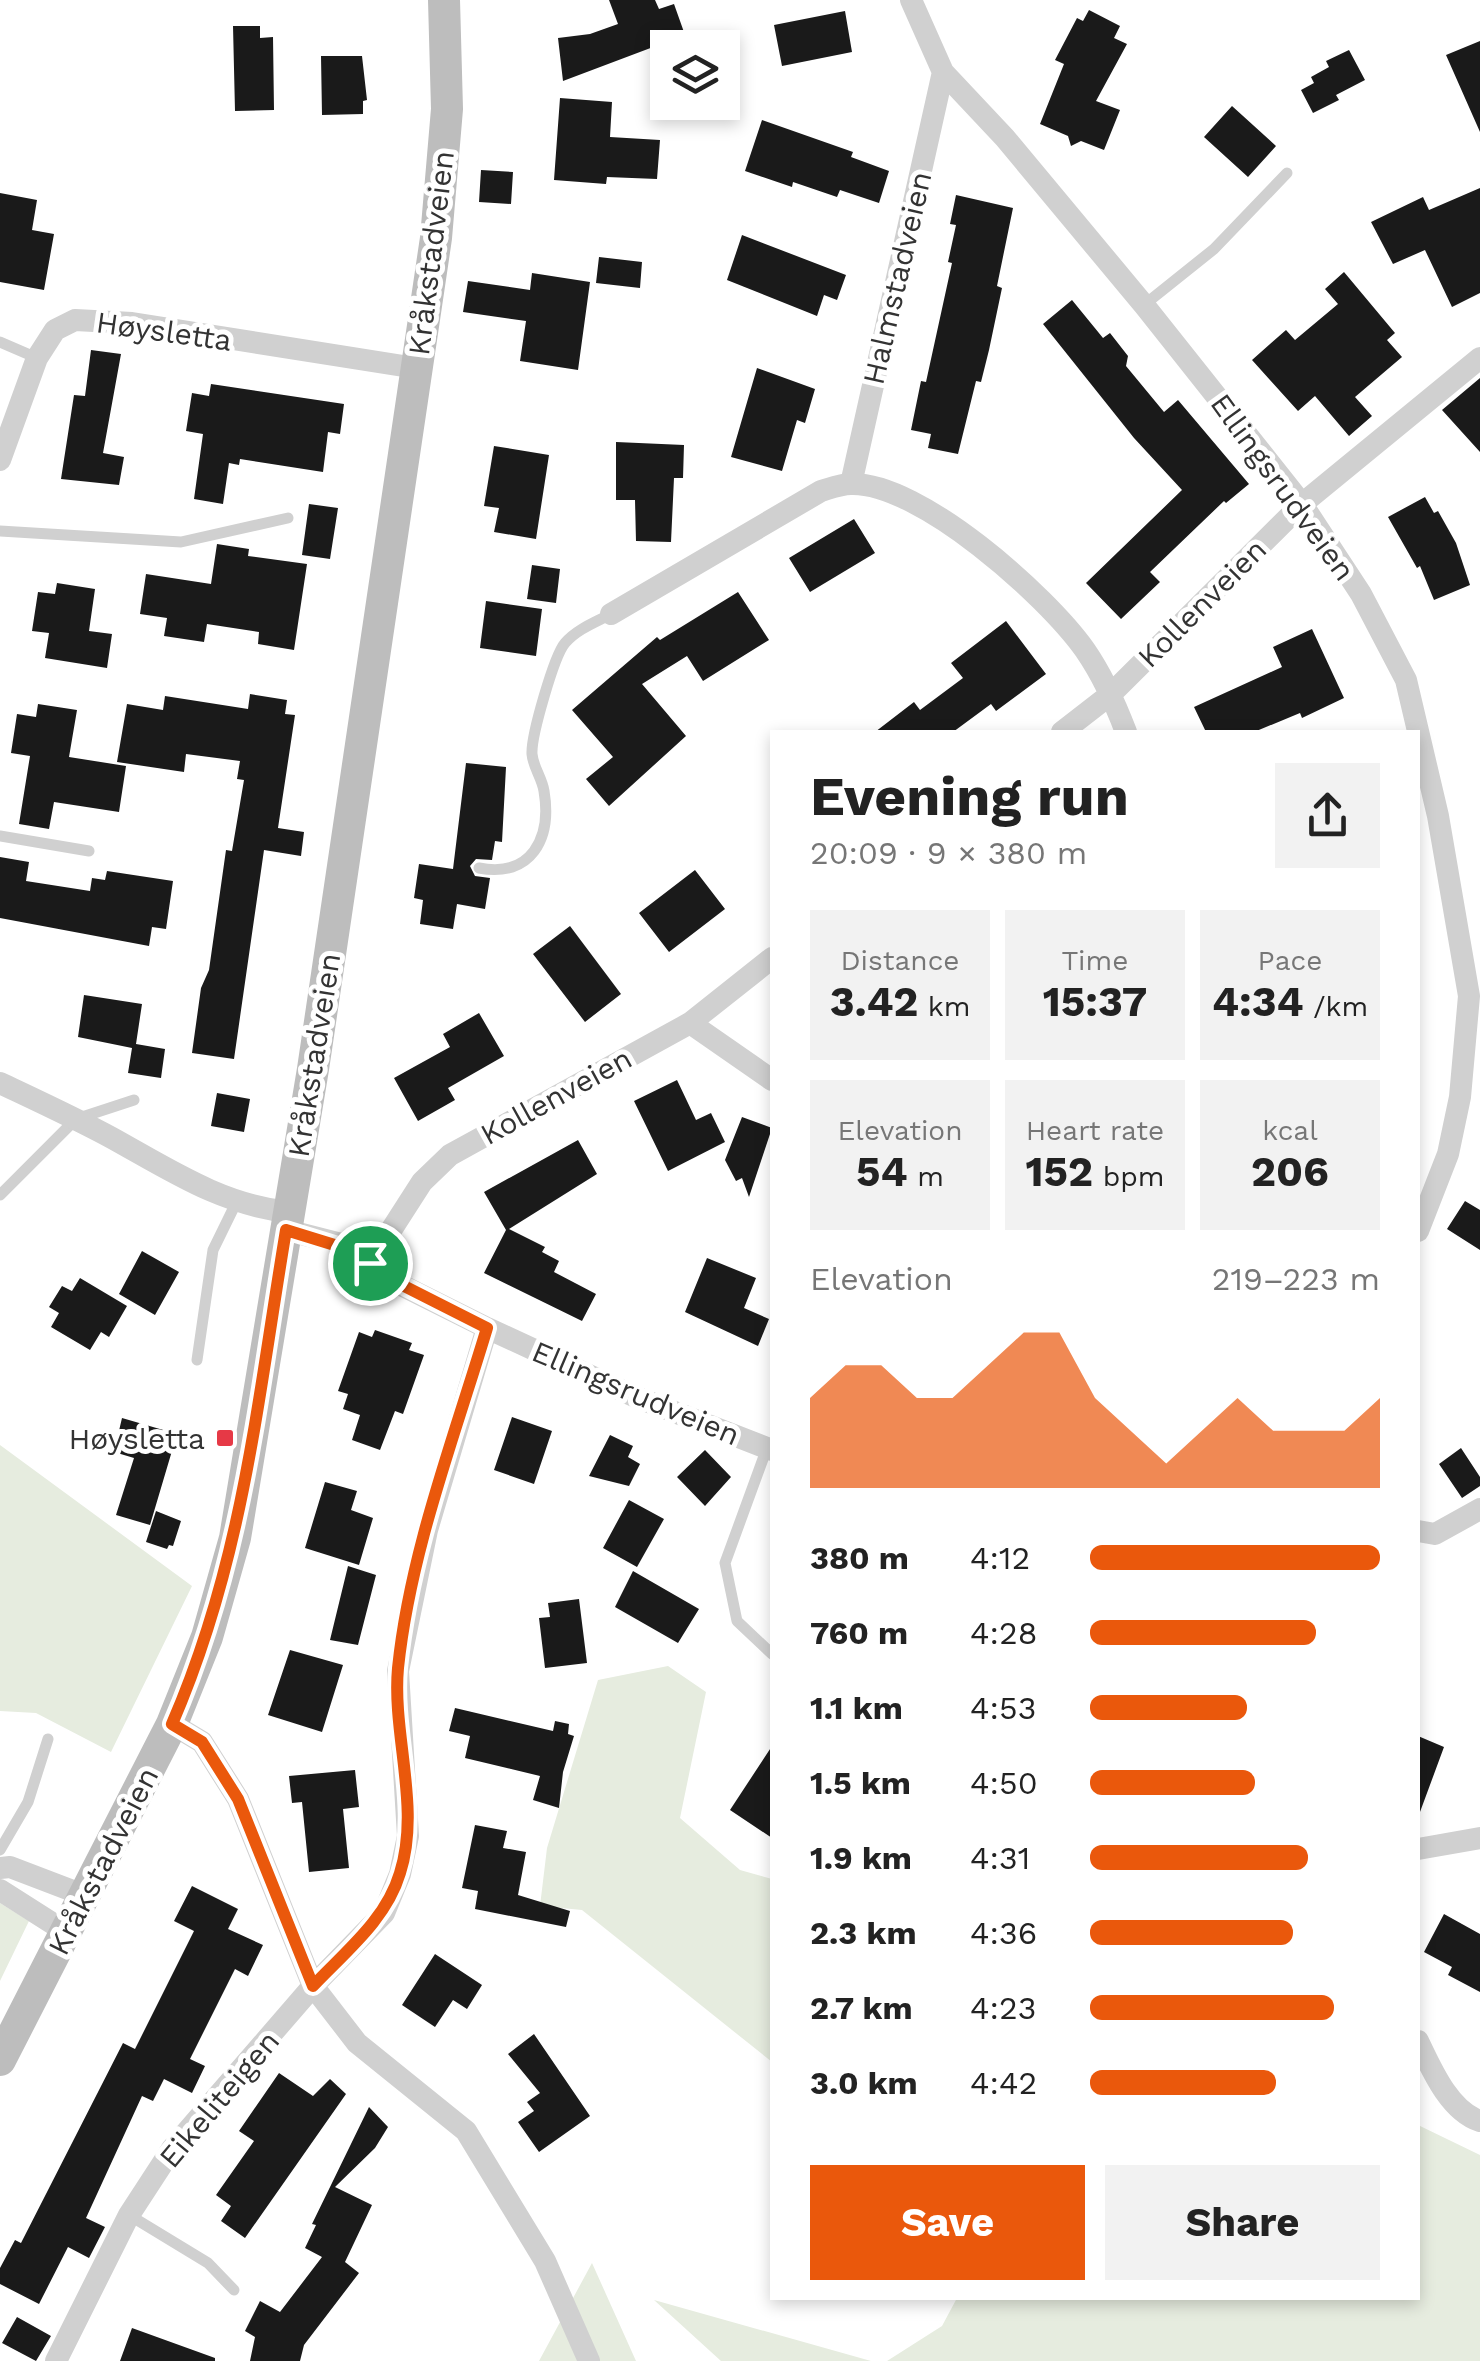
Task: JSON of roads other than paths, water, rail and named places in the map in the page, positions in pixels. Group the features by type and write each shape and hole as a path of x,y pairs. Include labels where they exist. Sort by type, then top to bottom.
{"main road":[{"name":"Kråkstadveien","path":"0,2060 172,1724 207,1637 235,1538 288,1221 416,368 444,157 444,0"}],"street":[{"name":"Ellingsrudveien","path":"911,0 943,72 1005,138 1302,504 1361,594 1406,680 1418,730"},
{"name":"Halmstadveien","path":"851,484 943,72"},
{"name":"Høysletta","path":"0,460 37,358 62,325 96,319 416,368"},
{"name":"Kollenveien","path":"1065,730 1111,694 1302,504 1480,358"},
{"path":"611,614 799,503 851,484 870,486 914,504 985,551 1058,618 1084,649 1111,694 1125,730"},
{"name":"Ellingsrudveien","path":"1420,740 1475,998 1452,1135 1420,1225"},
{"name":"Kollenveien","path":"370,1263 422,1182 450,1155 690,1023 770,960"},
{"path":"690,1023 770,1079"},
{"path":"0,1083 76,1118 236,1203 288,1221"},
{"name":"Ellingsrudveien","path":"288,1221 340,1244 406,1287 487,1328 636,1397 770,1449"},
{"name":"Eikeliteigen","path":"56,2361 129,2215 172,2149 313,1986 384,1913 400,1874 408,1836 398,1671 427,1530 487,1328"},
{"path":"1420,1531 1435,1534 1480,1509"},
{"path":"172,1724 202,1742 238,1799 313,1986 357,2043 466,2131 544,2261 589,2361"},
{"path":"1420,1850 1480,1838"},
{"path":"0,1868 10,1866 86,1896"},
{"path":"0,1890 66,1932"},
{"path":"1420,2045 1439,2084 1472,2118 1480,2121"}],"lane":[{"path":"1144,306 1214,248 1287,174"},
{"path":"0,342 37,358"},
{"path":"0,531 181,542 288,518"},
{"path":"479,868 508,871 533,853 546,819 544,788 533,747 557,659 576,632 611,614"},
{"path":"0,836 89,850"},
{"path":"0,1195 76,1118 134,1100"},
{"path":"197,1360 213,1250 236,1203"},
{"path":"770,1449 725,1563 737,1621 770,1652"},
{"path":"0,1850 28,1802 48,1739"},
{"path":"129,2215 208,2262 234,2290"}],"place":[{"name":"Høysletta","path":"225,1438"}]}
